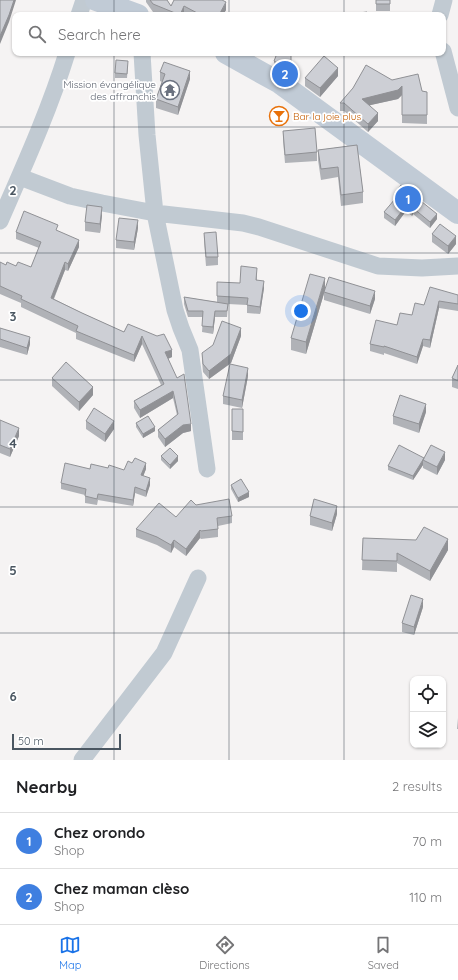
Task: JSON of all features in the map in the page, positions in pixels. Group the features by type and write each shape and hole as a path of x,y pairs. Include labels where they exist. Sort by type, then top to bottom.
{"street":[{"path":"80,12 84,0"},
{"path":"96,0 130,8"},
{"path":"441,12 444,0"},
{"path":"2,210 20,177 58,83 66,56"},
{"path":"142,56 147,135 155,213 175,310 190,350 207,469"},
{"path":"231,56 280,83 458,213"},
{"path":"444,56 458,108"},
{"path":"20,177 70,196 102,203 155,213 248,224 378,266 422,268 458,266"},
{"path":"82,760 164,653 198,578"}],"building":[{"path":"0,0 14,0 0,36"},
{"path":"150,0 167,0 171,6 174,0 222,0 226,2 221,12 195,12 184,6 181,12 173,12 153,4"},
{"path":"376,0 390,0 390,4 376,4"},
{"path":"276,56 291,56 291,71 274,61"},
{"path":"324,56 338,68 320,88 305,78"},
{"path":"116,60 128,61 127,74 115,73"},
{"path":"164,62 190,71 178,107 156,99 165,74 160,72"},
{"path":"366,65 392,80 418,74 422,91 427,92 427,115 402,115 402,86 398,90 362,99 378,113 368,124 344,103 340,103 353,88"},
{"path":"315,128 317,152 285,155 283,131"},
{"path":"357,145 363,192 341,195 338,167 321,169 318,150"},
{"path":"401,185 437,214 430,222 413,208 412,210 406,206 395,220 384,212 399,196 395,193"},
{"path":"87,205 102,207 100,224 85,222"},
{"path":"24,211 58,225 56,230 79,240 68,264 65,262 51,298 124,332 128,324 157,336 164,334 172,350 165,352 177,378 184,374 191,424 183,425 165,439 158,430 178,414 173,391 140,410 134,401 164,384 142,336 134,355 76,331 78,326 21,299 22,296 0,286 0,262 6,265 7,262 16,266 18,262 31,267 41,242 16,232"},
{"path":"119,218 138,220 134,242 116,240"},
{"path":"440,224 456,236 448,246 432,234"},
{"path":"216,232 218,257 206,257 204,233"},
{"path":"241,266 257,268 256,280 264,281 260,307 247,305 248,298 217,296 217,282 240,283"},
{"path":"310,274 325,278 306,342 291,338"},
{"path":"329,277 375,291 370,306 324,292"},
{"path":"430,287 458,295 458,304 439,301 430,340 423,339 417,357 384,346 370,344 376,320 397,325 400,313 412,315 415,303 424,305"},
{"path":"184,297 228,304 227,311 215,311 213,327 202,326 203,311 188,311"},
{"path":"222,321 241,328 231,354 209,371 203,364 202,353 213,345"},
{"path":"0,328 30,337 27,348 0,339"},
{"path":"66,362 93,387 79,402 52,378"},
{"path":"230,364 248,368 242,400 223,396"},
{"path":"458,365 458,381 452,378"},
{"path":"400,395 426,404 419,424 393,416"},
{"path":"94,408 114,421 105,434 86,421"},
{"path":"232,409 243,409 243,432 232,431"},
{"path":"148,416 155,427 143,434 136,423"},
{"path":"0,420 19,428 10,449 0,445"},
{"path":"399,445 424,458 413,476 388,466"},
{"path":"431,445 445,452 437,467 423,460"},
{"path":"170,448 178,456 170,465 161,456"},
{"path":"135,458 146,463 141,475 150,478 146,491 135,487 133,500 98,494 97,499 85,496 86,489 61,483 65,463 90,469 91,464 108,468 109,465 124,470 128,461 132,463"},
{"path":"241,479 249,492 238,498 231,485"},
{"path":"229,499 232,516 217,518 218,529 200,530 186,549 174,540 171,545 157,537 136,529 159,503 176,517 191,500 196,505"},
{"path":"314,499 337,506 332,523 310,516"},
{"path":"424,527 448,539 430,571 397,553 397,561 362,560 363,538 416,540"},
{"path":"411,595 423,599 414,627 402,623"}],"place":[{"name":"Chez maman clèso","path":"285,74"},
{"name":"Mission évangélique des affranchis","path":"170,90"},
{"name":"Bar la joie plus","path":"279,116"},
{"name":"Chez orondo","path":"408,199"}]}
